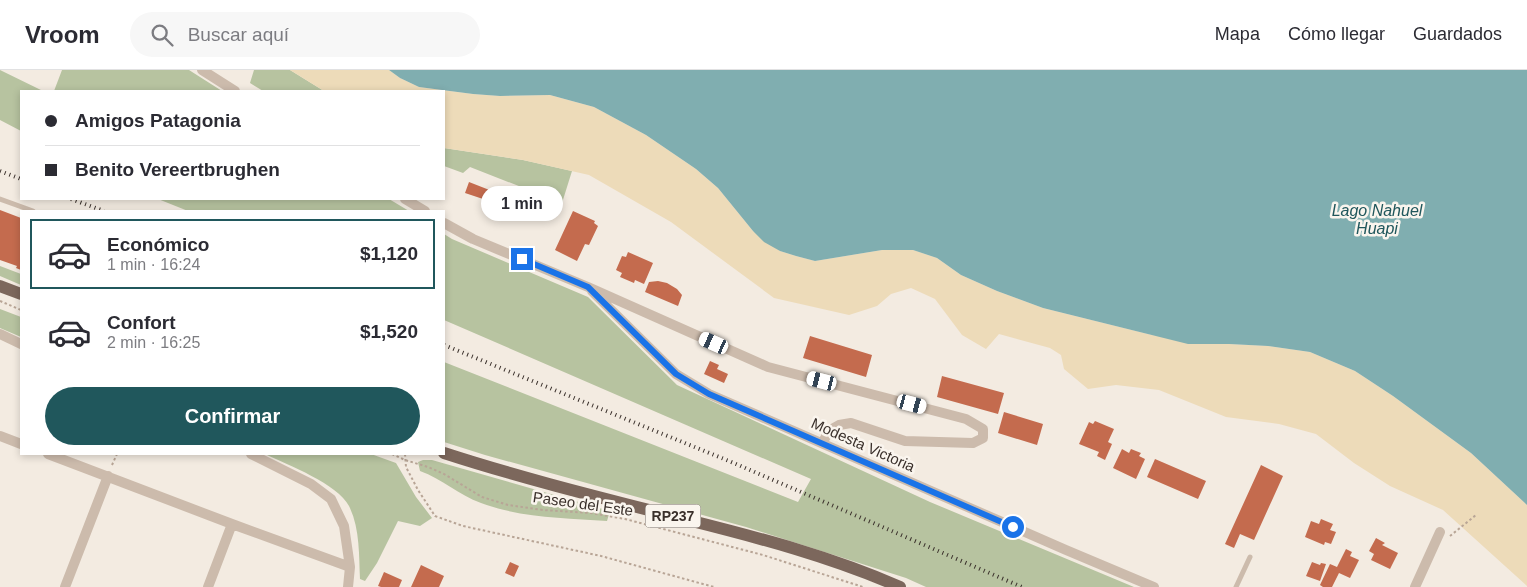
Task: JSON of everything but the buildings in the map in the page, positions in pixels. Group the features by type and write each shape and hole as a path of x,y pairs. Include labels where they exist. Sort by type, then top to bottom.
{"main road":[{"path":"0,286 20,294"},
{"name":"RP237","path":"445,453 508,473 759,538 834,562 900,587"}],"street":[{"path":"202,70 233,90"},
{"path":"407,200 423,210"},
{"path":"445,224 473,238 768,367 966,419 984,429 983,438 974,443 905,441 851,423 839,425 830,430 822,443"},
{"name":"Modesta Victoria","path":"588,287 676,374 709,394 1154,587"},
{"path":"0,334 20,344"},
{"path":"0,436 20,444"},
{"path":"51,455 350,567"},
{"path":"253,455 311,484 331,499 344,526 350,567 348,587"},
{"path":"65,587 108,476"},
{"path":"208,587 232,524"},
{"path":"1415,587 1440,532"}],"lane":[{"path":"0,199 30,210"},
{"path":"1236,587 1250,557"}],"path":[{"path":"0,301 20,310"},
{"path":"108,476 117,455"},
{"name":"Paseo del Este","path":"394,455 436,470 482,497 508,505 543,510 591,513 625,519 763,555 863,587"},
{"path":"405,455 406,467 435,516 463,526 601,556 714,587"},
{"path":"1431,552 1476,515"}],"green space":[{"path":"0,70 41,90 20,90 20,130 0,120"},
{"path":"62,70 189,70 220,90 54,90"},
{"path":"254,70 290,70 322,90 261,90 250,83"},
{"path":"445,148 523,160 572,171 562,203 470,167 463,173 445,166"},
{"path":"160,200 391,200 407,210 186,210"},
{"path":"445,235 588,297 677,385 930,502 1134,587 926,587 906,578 746,527 445,442 445,362 798,502 811,479 445,320"},
{"path":"0,266 20,274 20,285 0,276"},
{"path":"0,309 20,317 20,337 0,328"},
{"path":"267,455 374,455 396,463 416,497 432,518 420,526 398,521 377,563 365,581 360,579 358,542 353,515 349,506 334,490 312,476"},
{"path":"432,460 610,511 607,521 559,518 496,508 465,496 436,478 420,471 418,462"}],"sand":[{"path":"290,70 389,70 400,78 419,87 442,90 322,90"},
{"path":"445,90 500,96 550,95 594,107 646,135 696,169 718,188 753,231 780,251 796,256 815,261 882,250 913,250 937,258 961,275 1043,308 1152,335 1310,352 1355,371 1393,396 1471,453 1527,505 1527,586 1443,510 1390,486 1354,463 1316,434 1279,424 1226,417 1159,390 1116,385 1088,389 1064,369 1061,355 1050,348 999,334 986,349 962,335 935,299 911,288 891,294 877,306 849,315 774,298 671,222 589,175 523,160 445,148"}],"water":[{"name":"Lago Nahuel Huapi","path":"389,70 1527,70 1527,505 1471,453 1393,396 1355,371 1310,352 1268,346 1188,344 1043,308 961,275 937,258 913,250 882,250 815,261 796,256 780,251 764,242 718,188 696,169 646,135 594,107 550,95 500,96 419,87 400,78"}],"railway":[{"path":"0,171 20,179"},
{"path":"74,200 101,210"},
{"path":"445,345 729,461 1022,587"}],"route":[{"path":"522,259 588,287 676,374 709,394 1013,527"}]}
